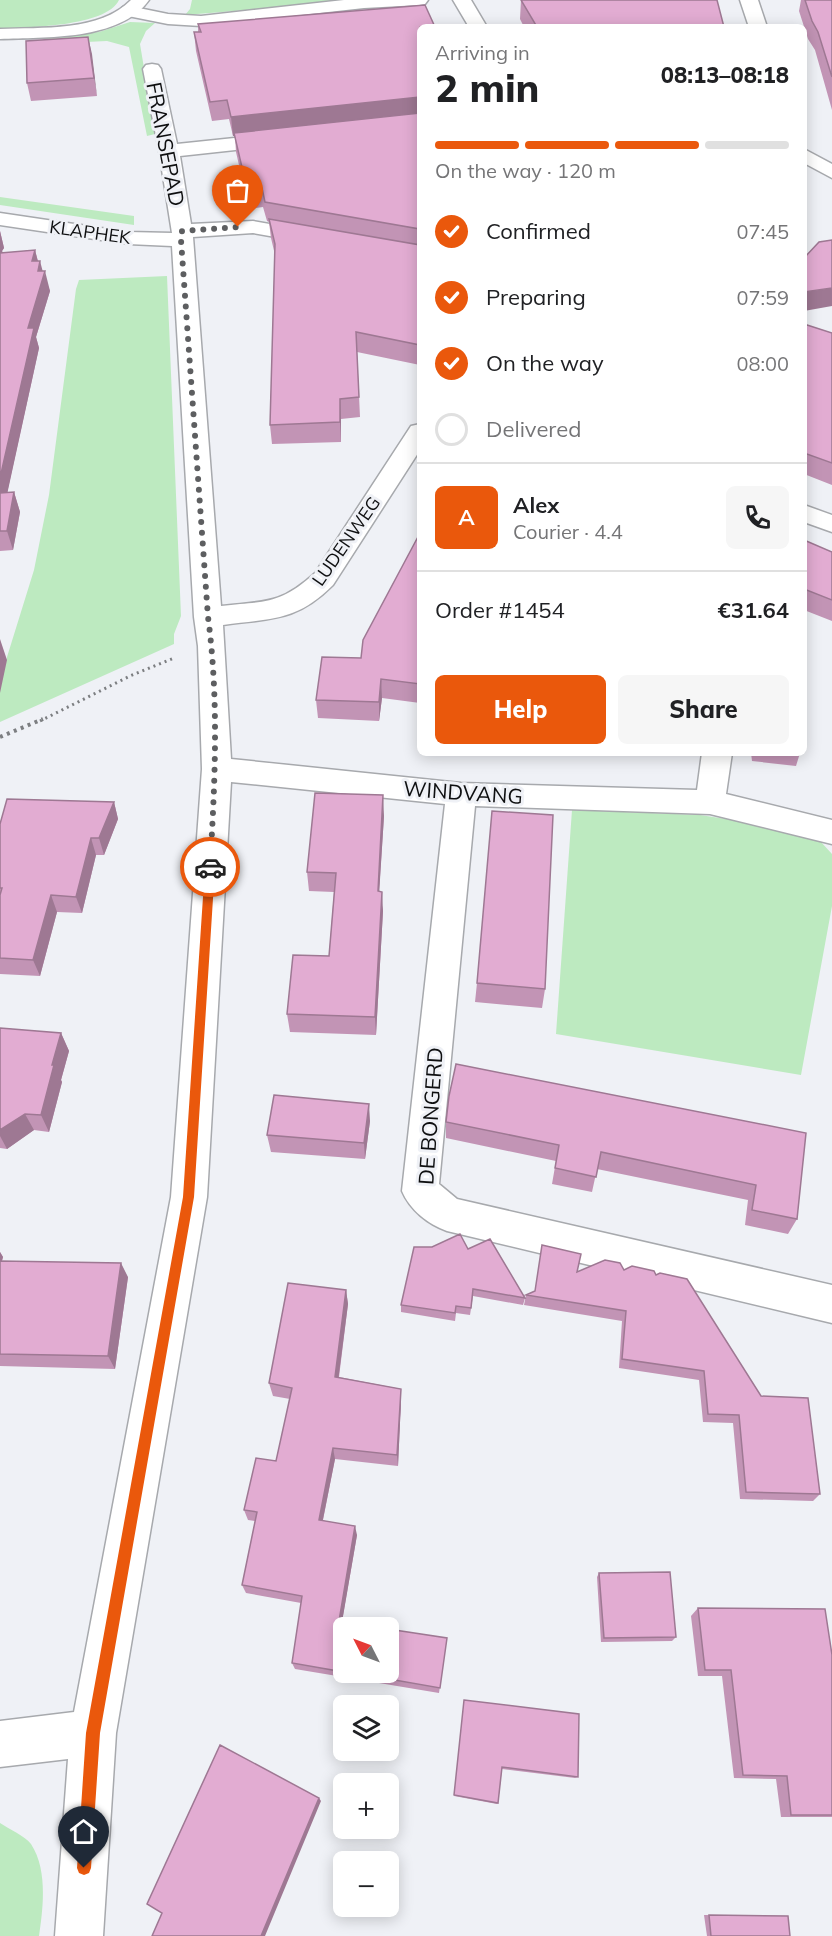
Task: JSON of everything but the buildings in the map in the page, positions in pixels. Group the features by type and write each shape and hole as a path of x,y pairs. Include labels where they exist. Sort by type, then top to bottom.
{"street":[{"path":"0,34 70,30 102,23 135,5 168,19 201,21 364,3 419,0"},
{"path":"462,0 476,24"},
{"path":"749,0 757,24"},
{"name":"FRANSEPAD","path":"79,1936 93,1733 189,1197 216,769 210,632 181,235 169,151 152,69"},
{"path":"169,151 305,136"},
{"path":"807,157 832,171"},
{"name":"KLAPHEK","path":"0,219 128,238 253,227 331,241"},
{"name":"LUDENWEG","path":"210,632 282,608 305,597 324,579 417,435"},
{"path":"807,514 832,524"},
{"path":"710,802 717,756"},
{"name":"WINDVANG","path":"216,769 461,794 710,802 832,832"},
{"name":"DE BONGERD","path":"461,794 420,1191 447,1214 832,1304"},
{"path":"0,1744 93,1733"}],"path":[{"path":"0,737 30,728 210,632"}],"green space":[{"path":"0,0 119,0 111,9 99,16 83,21 0,29"},
{"path":"192,0 369,0 185,15 190,9"},
{"path":"130,22 155,23 146,31 140,44 155,134 147,136 129,47 107,41 44,44 43,39 49,36 99,32"},
{"path":"0,197 134,216 134,225 0,205"},
{"path":"167,276 181,616 174,634 174,644 0,722 0,689 7,657 34,570 49,495 79,280"},
{"path":"572,810 700,815 773,826 808,834 821,842 832,854 832,906 801,1075 556,1034"},
{"path":"0,1823 21,1835 31,1844 40,1865 43,1889 39,1936 0,1936"}],"way so far":[{"path":"210,867 216,769 212,646 181,240 182,231 238,227"}],"route":[{"path":"84,1868 93,1733 189,1197 210,867"}]}
